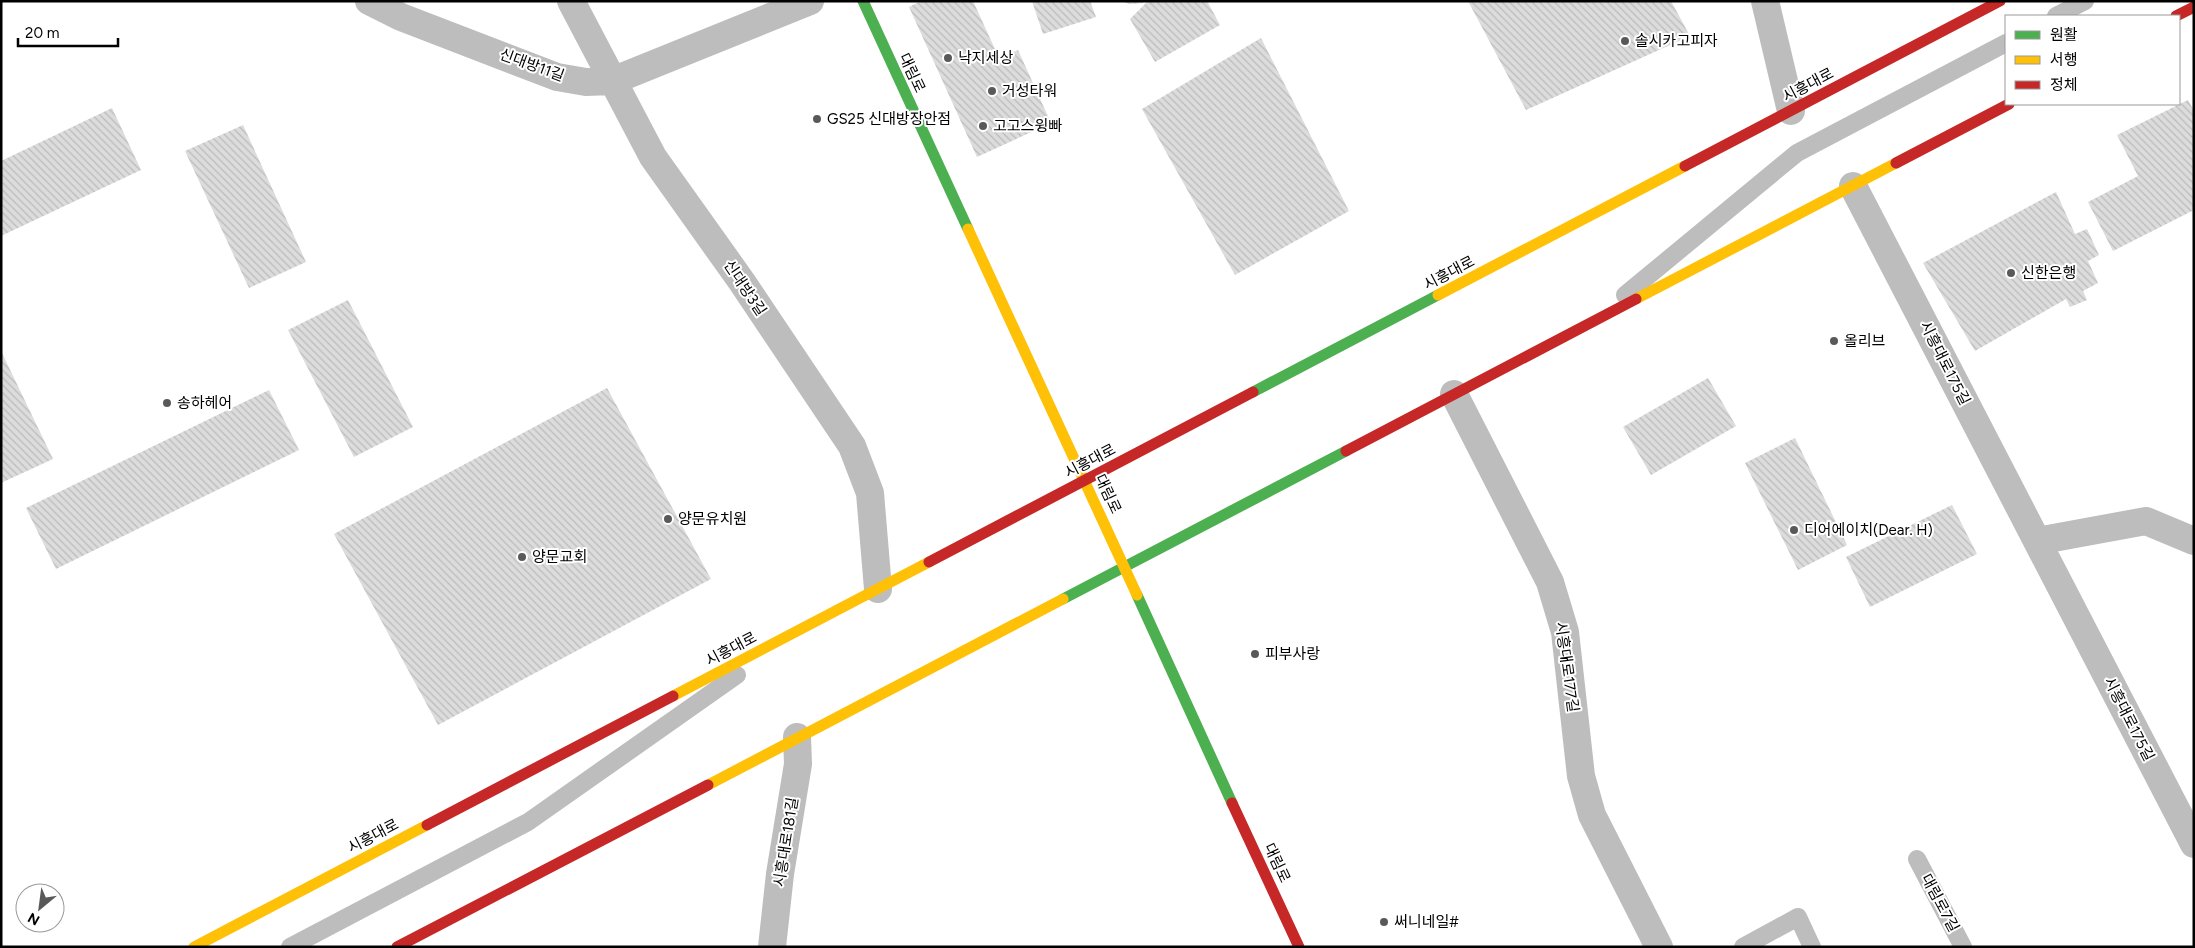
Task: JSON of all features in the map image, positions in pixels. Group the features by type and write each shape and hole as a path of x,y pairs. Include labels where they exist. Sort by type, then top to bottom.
{"main road":[{"name":"대림로","path":"863,1 1299,947"},
{"name":"시흥대로","path":"194,947 2000,1"},
{"path":"2178,15 2194,7"},
{"path":"397,947 2007,105"}],"street":[{"name":"신대방11길","path":"369,1 401,17 557,76 586,82 612,81 810,1"},
{"name":"신대방3길","path":"571,1 653,157 742,282 852,446 870,493 878,589"},
{"path":"1765,1 1790,111"},
{"name":"시흥대로175길","path":"1853,186 2194,844"},
{"name":"시흥대로177길","path":"1454,394 1550,582 1565,632 1581,776 1592,815 1659,947"},
{"path":"2037,541 2146,521 2194,541"},
{"name":"시흥대로181길","path":"772,947 780,874 798,764 797,737"}],"lane":[{"path":"2058,15 2085,1"},
{"path":"1592,322 1798,153 2005,44"},
{"path":"290,947 528,822 805,627"},
{"name":"대림로7길","path":"1917,859 1963,947"},
{"path":"1743,947 1798,917 1812,947"}],"building":[{"name":"거성타워","path":"921,1 973,1 999,58 1018,50 1051,123 977,157 909,7"},
{"path":"1032,1 1090,1 1096,17 1043,34"},
{"path":"1121,1 1143,1 1143,3 1130,4"},
{"path":"1148,1 1207,1 1220,25 1155,62 1130,19"},
{"path":"1468,1 1671,1 1690,36 1526,110"},
{"path":"1261,38 1349,211 1235,275 1142,109"},
{"path":"2188,100 2194,111 2194,210 2113,251 2088,202 2138,176 2117,135"},
{"path":"112,108 141,170 1,236 1,161"},
{"path":"243,125 306,262 249,288 185,151"},
{"name":"신한은행","path":"2056,192 2075,234 2087,229 2099,255 2088,261 2098,283 2083,291 2087,300 2070,307 2066,299 1975,351 1923,263"},
{"path":"348,300 413,427 354,457 288,330"},
{"path":"1,351 53,459 1,483"},
{"path":"1708,378 1736,426 1651,475 1623,427"},
{"name":"양문교회","path":"607,388 711,579 438,725 334,534"},
{"path":"269,390 299,450 56,569 26,508"},
{"path":"1795,438 1847,545 1798,570 1745,463"},
{"path":"1952,505 1977,554 1870,607 1846,557"}],"traffic: fast":[{"path":"863,1 968,229"},
{"path":"1253,392 1438,295"},
{"path":"1063,599 1346,451"},
{"path":"1137,595 1232,803"}],"traffic: slow":[{"path":"1636,299 1896,163"},
{"path":"1438,295 1685,166"},
{"path":"968,229 1137,595"},
{"path":"673,696 929,562"},
{"path":"708,785 1063,599"},
{"path":"194,947 427,825"}],"traffic: jam":[{"path":"1685,166 2000,1"},
{"path":"2178,15 2194,7"},
{"path":"1896,163 2007,105"},
{"path":"1346,451 1636,299"},
{"path":"929,562 1253,392"},
{"path":"427,825 673,696"},
{"path":"397,947 708,785"},
{"path":"1232,803 1299,947"}],"place":[{"name":"솔시카고피자","path":"1625,41"},
{"name":"낙지세상","path":"948,58"},
{"name":"거성타워","path":"992,91"},
{"name":"GS25 신대방장안점","path":"817,119"},
{"name":"고고스윙빠","path":"983,126"},
{"name":"신한은행","path":"2011,273"},
{"name":"올리브","path":"1834,341"},
{"name":"송하헤어","path":"167,403"},
{"name":"양문유치원","path":"668,519"},
{"name":"디어에이치(Dear. H)","path":"1794,530"},
{"name":"양문교회","path":"522,557"},
{"name":"피부사랑","path":"1255,654"},
{"name":"써니네일#","path":"1384,922"}]}
